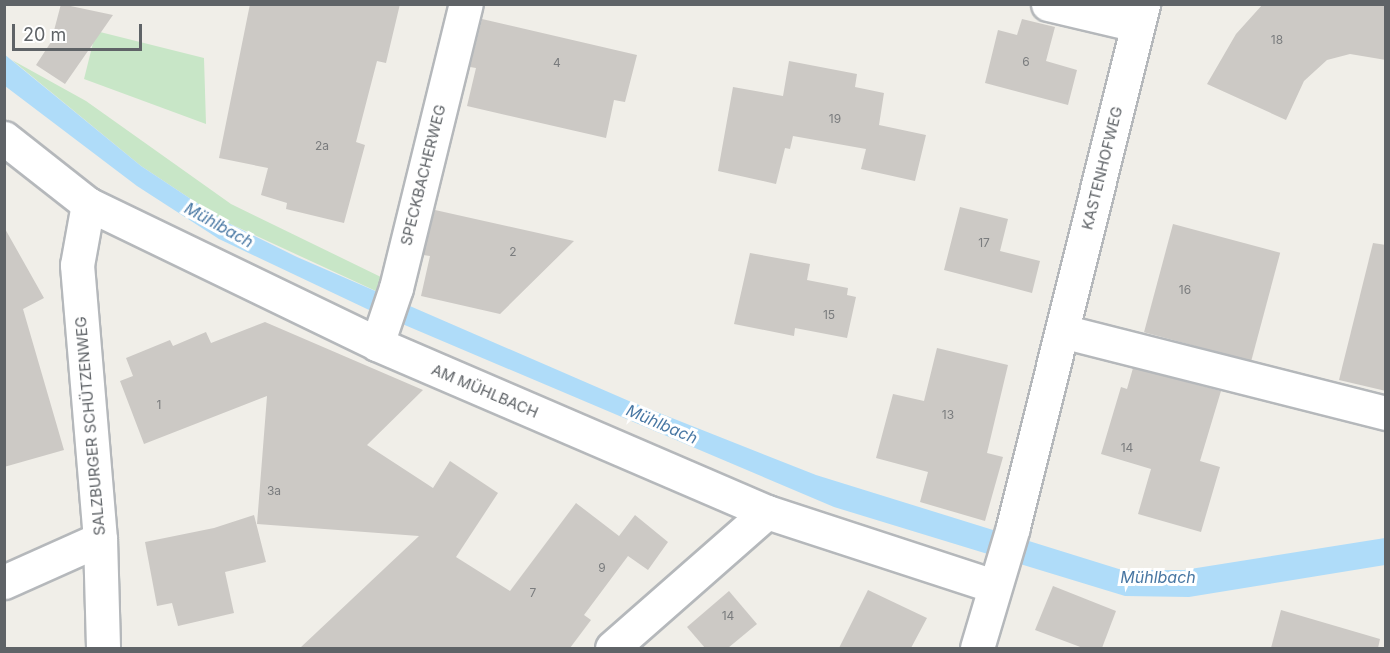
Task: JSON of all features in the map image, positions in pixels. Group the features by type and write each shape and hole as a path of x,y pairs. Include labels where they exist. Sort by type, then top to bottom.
{"street":[{"name":"SPECKBACHERWEG","path":"381,334 396,288 466,4"},
{"path":"1048,4 1140,15"},
{"name":"KASTENHOFWEG","path":"977,648 1013,527 1140,15"},
{"name":"AM MÜHLBACH","path":"4,138 88,204 381,334 767,512 998,574"},
{"name":"SALZBURGER SCHÜTZENWEG","path":"88,204 77,264 100,539 103,648"},
{"path":"1062,331 1386,413"},
{"path":"612,648 767,512"},
{"path":"4,582 100,539"}],"green space":[{"path":"96,31 204,58 206,124 84,79"},
{"path":"12,60 86,101 231,204 385,279 378,292 224,221 141,166"}],"water":[{"name":"Mühlbach","path":"4,54 141,166 224,221 297,257 629,401 816,475 1122,570 1184,570 1385,538 1385,565 1189,597 1125,596 834,507 367,309 219,239 137,186 5,86"}],"building":[{"path":"61,4 113,15 65,84 36,65 51,42"},
{"path":"250,4 400,4 386,63 377,61 356,142 365,145 344,223 286,209 287,203 261,195 268,168 219,158"},
{"path":"1263,4 1386,4 1386,60 1350,54 1327,60 1304,81 1286,120 1207,84 1236,34"},
{"path":"482,19 637,55 625,102 614,100 606,138 467,106 476,68 470,67"},
{"path":"1022,19 1055,27 1046,61 1077,70 1068,105 985,83 998,30 1017,35"},
{"path":"789,61 857,74 855,87 884,93 879,125 926,135 915,181 861,169 866,149 793,136 790,149 785,148 776,184 718,171 733,87 783,96"},
{"path":"960,207 1008,219 1000,251 1040,261 1032,293 944,270"},
{"path":"435,210 574,241 500,314 421,296 430,256 423,255"},
{"path":"1173,224 1280,253 1251,361 1144,332"},
{"path":"4,227 44,298 23,309 64,450 4,467"},
{"path":"1373,243 1386,245 1386,391 1339,380"},
{"path":"750,253 810,264 807,280 848,288 847,295 856,297 847,338 795,328 794,336 734,324"},
{"path":"265,322 423,390 367,445 433,488 450,461 498,493 456,557 510,591 576,503 619,536 635,515 668,542 648,570 628,556 584,615 591,620 570,648 300,648 419,536 257,524 267,396 144,444 120,381 133,376 126,358 170,340 173,346 206,332 211,343"},
{"path":"937,348 1008,365 987,453 1003,457 985,521 920,502 928,472 876,458 893,394 924,401"},
{"path":"1133,368 1221,391 1200,461 1220,467 1201,532 1138,514 1151,469 1101,454 1121,387 1127,389"},
{"path":"254,515 266,562 225,572 234,613 178,626 172,603 157,606 145,542 214,528"},
{"path":"1053,586 1116,611 1102,648 1083,648 1035,630"},
{"path":"868,590 927,618 911,648 839,648"},
{"path":"729,591 757,624 728,648 705,648 687,627"},
{"path":"1281,610 1380,639 1378,648 1271,648"}]}
